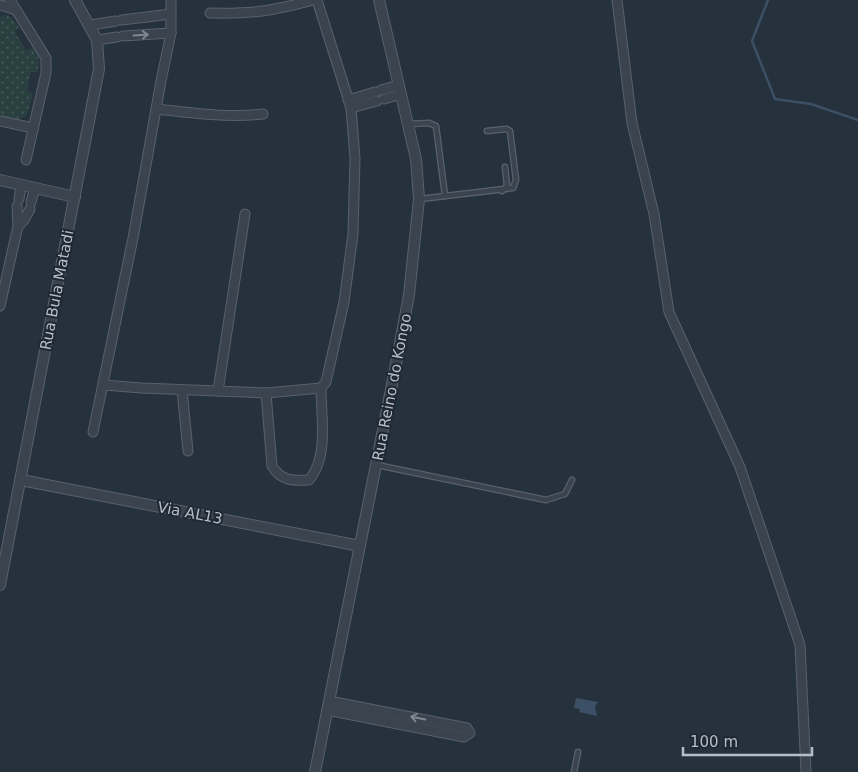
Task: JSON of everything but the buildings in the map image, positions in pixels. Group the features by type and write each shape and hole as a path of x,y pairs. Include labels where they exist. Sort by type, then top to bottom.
{"street":[{"path":"10,0 46,58 46,73 26,160"},
{"name":"Rua Bula Matadi","path":"0,585 99,69 97,40 75,0"},
{"path":"92,432 133,238 171,33 171,0"},
{"path":"210,13 254,14 274,11 315,0 349,104 354,158 354,234 330,375 321,388 321,458 317,471 309,480 285,479 277,474 272,466 266,393"},
{"name":"Rua Reino do Kongo","path":"315,772 410,295 419,199 416,159 379,0"},
{"path":"617,0 632,123 654,214 669,312 740,468 800,645 806,772"},
{"path":"0,5 17,11"},
{"path":"90,26 171,14"},
{"path":"158,16 159,34"},
{"path":"117,21 118,37"},
{"path":"97,40 171,33"},
{"path":"349,104 400,90"},
{"path":"156,109 214,116 240,117 263,114"},
{"path":"0,121 33,128"},
{"path":"0,180 75,196"},
{"path":"0,306 18,226 18,202 21,185"},
{"path":"18,226 30,205 35,188"},
{"path":"218,391 245,214"},
{"path":"103,385 266,393 321,388"},
{"path":"182,390 188,452"},
{"name":"Via AL13","path":"20,480 360,546"},
{"path":"328,706 466,727 470,733 464,737 328,706"}],"lane":[{"path":"408,124 429,123 436,126 445,196"},
{"path":"487,132 506,129 510,131 516,183 514,188"},
{"path":"501,191 505,190 507,184 505,167"},
{"path":"507,184 509,188 514,188"},
{"path":"419,199 514,188"},
{"path":"377,465 546,500 565,494 572,480"},
{"path":"574,772 578,752"}],"green space":[{"path":"3,15 10,16 19,27 15,32 26,50 33,48 39,60 38,72 31,72 27,89 33,94 27,115 19,120 0,117 0,17"}],"water":[{"path":"576,698 598,702 595,707 597,716 579,712 580,709 574,708"}],"waterway":[{"path":"768,0 752,41 775,99 811,104 858,120"}]}
